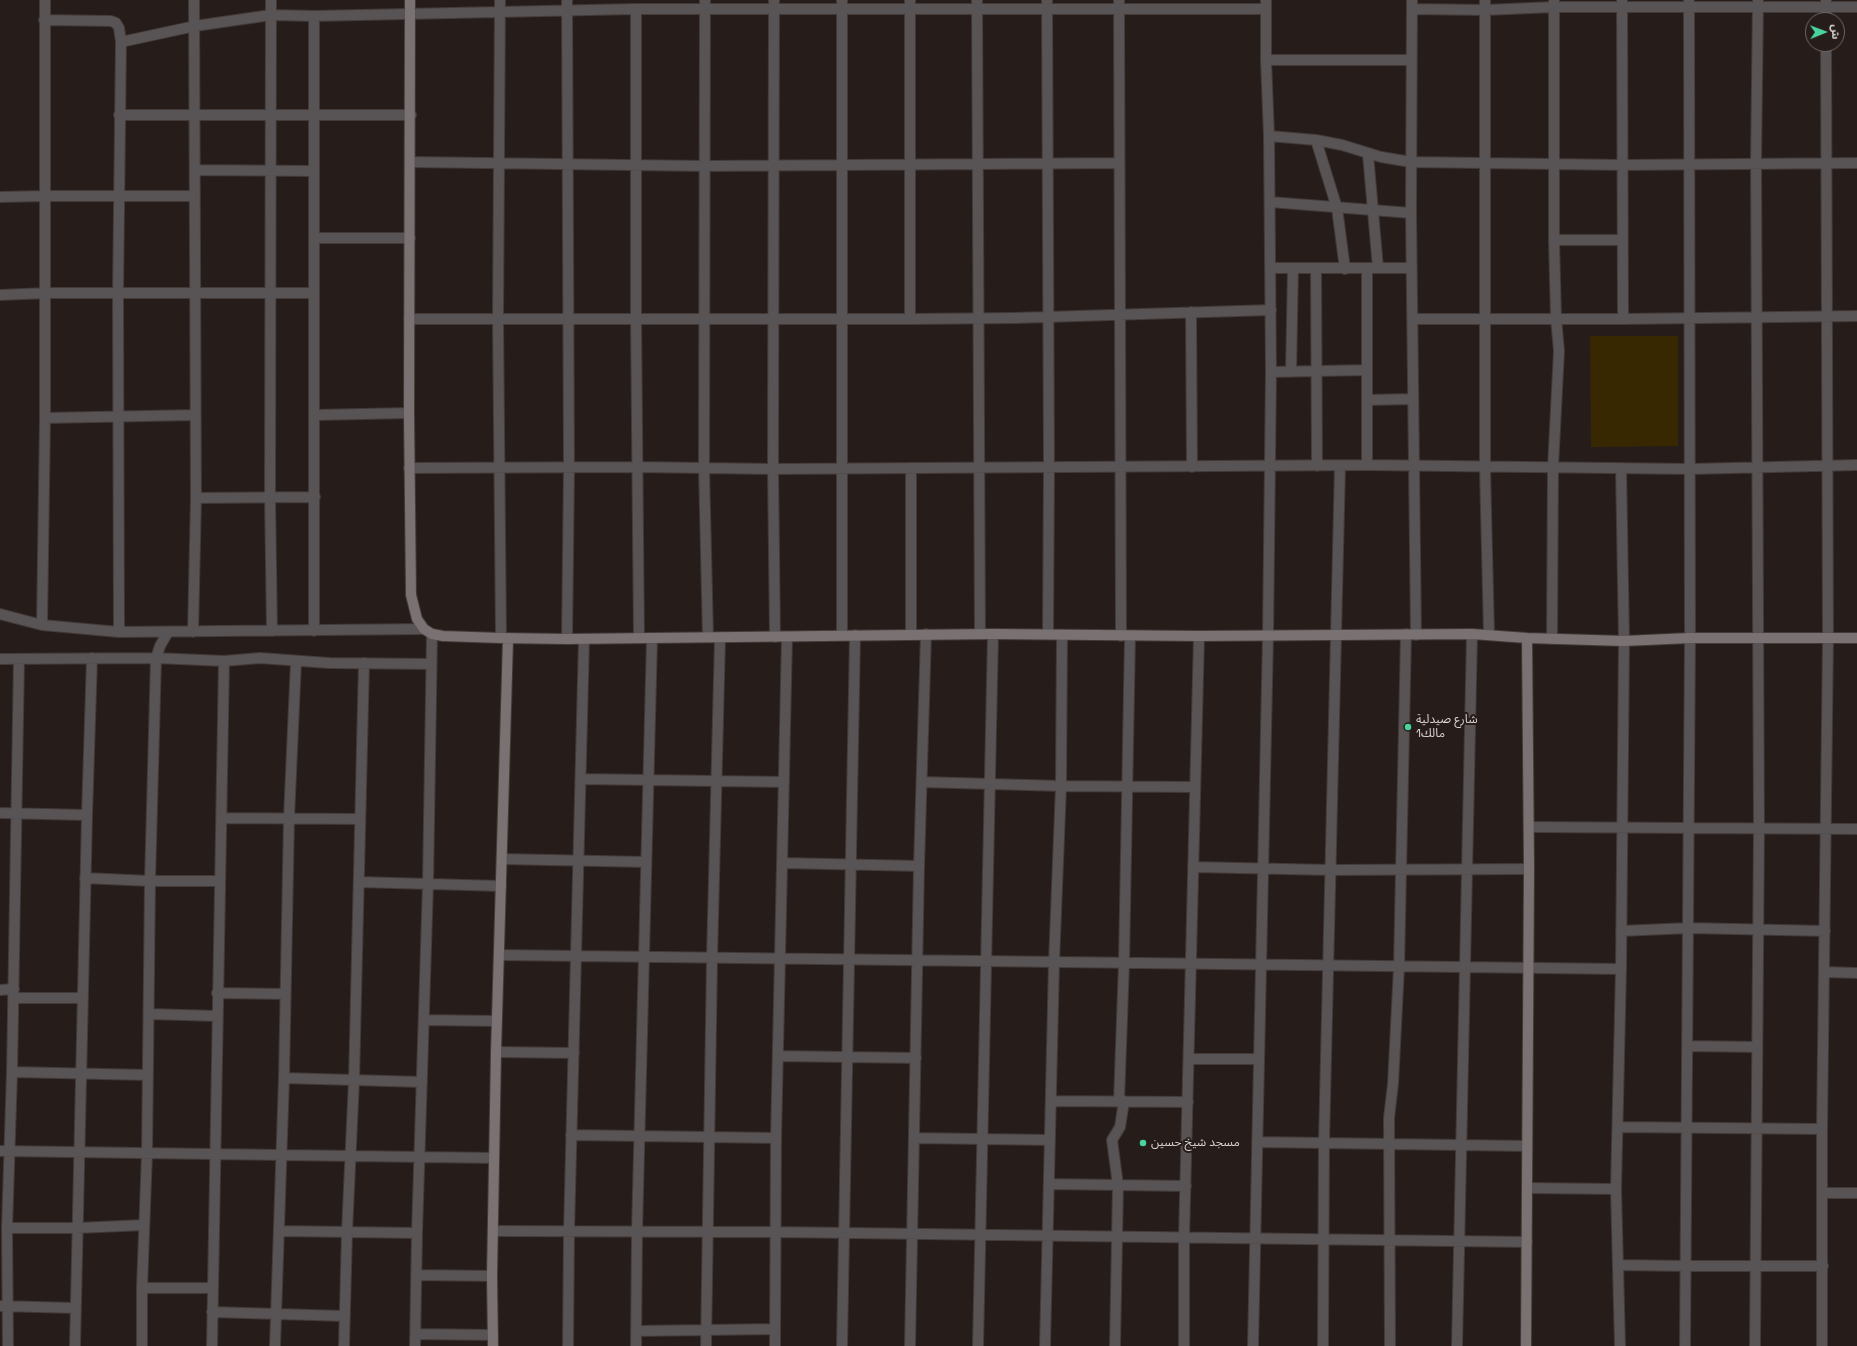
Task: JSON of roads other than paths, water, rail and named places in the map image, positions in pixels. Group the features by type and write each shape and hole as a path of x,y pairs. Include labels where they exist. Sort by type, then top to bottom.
{"main road":[{"path":"410,0 411,115 408,413 411,595 417,619 428,631 443,636 567,639 720,638 911,634 1048,634 1126,636 1489,634 1527,638 1624,641 1690,638 1857,638"},
{"path":"493,1346 492,1276 494,1158 502,859 505,638"},
{"path":"1526,1346 1529,869 1527,638"}],"street":[{"path":"42,625 46,293 45,0"},
{"path":"193,632 196,498 194,0"},
{"path":"271,0 270,497 272,631"},
{"path":"500,0 498,319 500,469 505,638"},
{"path":"977,4 980,634"},
{"path":"1047,4 1049,468 1048,634"},
{"path":"1552,639 1553,467 1559,351 1556,318 1554,240 1554,4"},
{"path":"1622,4 1623,319"},
{"path":"1685,1346 1690,638 1688,4"},
{"path":"1755,1346 1759,827 1756,163 1758,4"},
{"path":"1390,1346 1391,1240 1389,1118 1393,1084 1399,967 1401,870 1411,634 1414,466 1411,268 1412,5 1826,4 1857,7"},
{"path":"121,42 195,26 271,15 314,16 500,12 567,5 636,9 705,5 1266,5 1271,268 1271,372 1262,965 1258,1059 1253,1346"},
{"path":"567,5 569,468 567,639"},
{"path":"705,5 704,468 708,637"},
{"path":"774,5 772,469 775,637"},
{"path":"842,5 842,635"},
{"path":"910,5 910,319"},
{"path":"1115,1346 1118,1185 1112,1140 1120,1127 1127,786 1126,636 1120,468 1119,5"},
{"path":"1485,5 1485,468 1489,634"},
{"path":"636,9 636,318 639,638"},
{"path":"314,16 314,631"},
{"path":"44,20 110,21 116,23 119,28 121,42 118,293 119,632"},
{"path":"1822,1346 1822,1129 1828,638 1826,52"},
{"path":"1266,60 1411,60"},
{"path":"119,115 411,115"},
{"path":"1269,136 1316,140 1342,145 1368,154 1411,162 1554,165 1857,163"},
{"path":"1316,140 1337,208 1345,268"},
{"path":"1368,154 1378,268"},
{"path":"410,162 636,166 911,166 1119,163"},
{"path":"195,170 270,172 314,171"},
{"path":"0,197 194,196"},
{"path":"1270,202 1411,213"},
{"path":"314,238 410,238"},
{"path":"1554,240 1622,240"},
{"path":"1271,268 1411,268"},
{"path":"1291,372 1293,268"},
{"path":"1367,268 1367,465"},
{"path":"1316,269 1317,466"},
{"path":"0,295 46,293 194,292 314,293"},
{"path":"409,319 910,319 1048,317 1271,310"},
{"path":"1191,312 1192,467"},
{"path":"1412,319 1623,319 1757,316 1857,316"},
{"path":"1271,372 1367,370"},
{"path":"1367,400 1412,399"},
{"path":"315,415 408,413"},
{"path":"45,418 195,415"},
{"path":"409,468 1120,468 1367,465 1485,468 1553,467 1690,469 1857,465"},
{"path":"1323,1346 1324,1142 1340,466"},
{"path":"911,468 911,634"},
{"path":"1620,1346 1616,1189 1621,969 1624,641 1621,468"},
{"path":"196,498 314,497"},
{"path":"0,614 42,625 119,632 428,631 430,664 428,883 419,1156 415,1346"},
{"path":"142,1346 142,1288 147,1153 150,881 156,658 160,646 168,632"},
{"path":"910,1346 919,866 926,634"},
{"path":"978,1346 993,634"},
{"path":"1457,1346 1472,634"},
{"path":"842,1346 856,635"},
{"path":"1045,1346 1052,1101 1054,963 1061,786 1062,635"},
{"path":"1184,1346 1184,1238 1192,963 1198,636"},
{"path":"775,1346 776,1138 787,637"},
{"path":"636,1346 652,638"},
{"path":"706,1346 712,958 720,638"},
{"path":"568,1346 571,1135 584,639"},
{"path":"74,1346 85,878 92,658"},
{"path":"0,659 156,658 224,661 260,658 296,661 430,664"},
{"path":"8,1346 4,1306 7,1228 5,1151 12,1072 20,659"},
{"path":"212,1346 214,1153 224,661"},
{"path":"275,1346 284,1078 289,818 296,661"},
{"path":"344,1346 347,1232 354,1080 364,663"},
{"path":"581,779 784,782"},
{"path":"922,782 1061,786 1195,787"},
{"path":"0,813 87,815"},
{"path":"222,818 360,819"},
{"path":"1529,827 1759,827 1857,829"},
{"path":"502,859 578,862 646,862"},
{"path":"783,863 919,866"},
{"path":"1193,867 1331,870 1529,869"},
{"path":"85,878 150,881 220,881"},
{"path":"359,882 501,886"},
{"path":"1621,931 1689,928 1825,931"},
{"path":"499,955 850,961 1192,963 1329,967 1621,969"},
{"path":"1824,972 1857,973"},
{"path":"0,990 14,994 82,998"},
{"path":"217,993 285,994"},
{"path":"149,1014 217,1016"},
{"path":"424,1020 497,1021"},
{"path":"1688,1046 1757,1047"},
{"path":"496,1052 574,1053"},
{"path":"778,1056 916,1058"},
{"path":"1189,1059 1258,1059"},
{"path":"12,1072 148,1075"},
{"path":"284,1078 422,1082"},
{"path":"1052,1101 1188,1102"},
{"path":"1618,1127 1822,1129"},
{"path":"571,1135 776,1138"},
{"path":"915,1138 1050,1140"},
{"path":"1257,1142 1527,1146"},
{"path":"5,1151 494,1158"},
{"path":"1049,1184 1186,1186"},
{"path":"1527,1188 1616,1189"},
{"path":"1823,1193 1857,1194"},
{"path":"7,1228 77,1228 144,1225"},
{"path":"279,1231 417,1233"},
{"path":"493,1232 775,1232 1527,1242"},
{"path":"1618,1265 1823,1266"},
{"path":"417,1275 492,1276"},
{"path":"142,1288 212,1288"},
{"path":"4,1306 75,1308"},
{"path":"212,1312 344,1316"},
{"path":"637,1331 775,1329"},
{"path":"416,1334 492,1335"}],"place":[{"name":"شارع صيدلية مالك1","path":"1408,727"},
{"name":"مسجد شيخ حسين","path":"1143,1143"}]}
